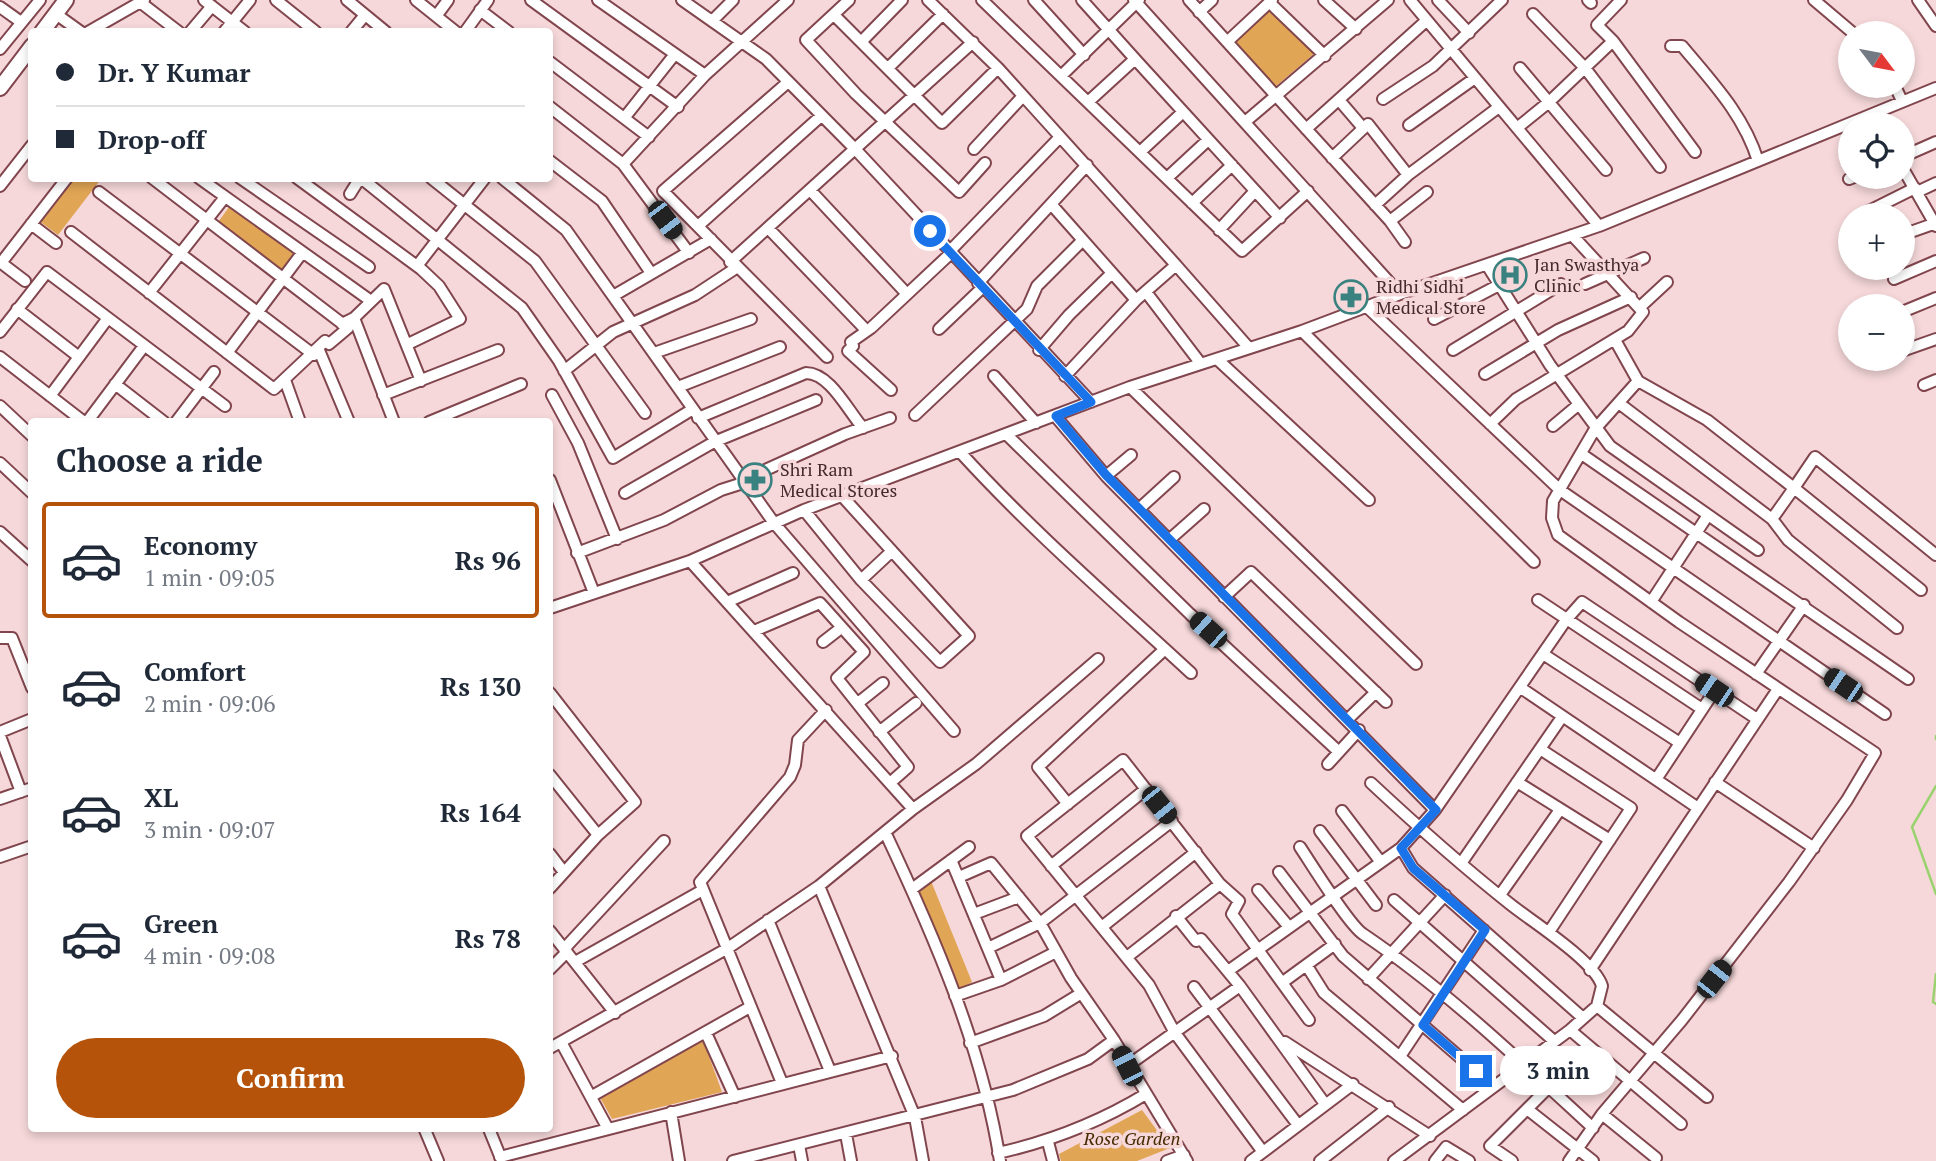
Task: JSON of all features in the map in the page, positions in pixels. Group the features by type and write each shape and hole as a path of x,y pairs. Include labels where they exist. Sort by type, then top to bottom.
{"main road":[{"path":"46,28 58,6"},
{"path":"0,88 28,51"}],"street":[{"path":"0,49 40,0"},
{"path":"227,28 250,0"},
{"path":"276,0 311,28"},
{"path":"347,0 381,28"},
{"path":"416,0 452,28"},
{"path":"437,15 448,0"},
{"path":"531,0 678,107"},
{"path":"598,0 705,75"},
{"path":"682,0 766,59 856,150 1039,350 1091,402"},
{"path":"712,21 733,0"},
{"path":"623,164 705,75 788,0"},
{"path":"849,0 806,40 958,192 985,163"},
{"path":"862,41 902,0"},
{"path":"928,0 998,68 1249,348"},
{"path":"982,0 1242,251 1308,191"},
{"path":"1034,0 1084,55"},
{"path":"1082,0 1280,218"},
{"path":"1189,0 1390,221 1405,242"},
{"path":"1199,12 1212,0"},
{"path":"1324,0 1356,29"},
{"path":"1410,0 1599,226"},
{"path":"1438,0 1469,33"},
{"path":"1621,0 1597,25 1613,41 1695,152"},
{"path":"1814,0 1839,21"},
{"path":"1918,0 1936,26"},
{"path":"95,28 142,1 174,28"},
{"path":"1061,76 1110,31 1137,1 1399,294"},
{"path":"1228,41 1270,1 1325,56"},
{"path":"1245,122 1386,1"},
{"path":"1383,99 1451,50 1495,2"},
{"path":"192,28 208,3 240,28"},
{"path":"467,28 483,3 505,28"},
{"path":"58,6 77,28"},
{"path":"0,7 21,22"},
{"path":"354,28 365,15"},
{"path":"834,15 942,123 998,68"},
{"path":"888,68 943,15"},
{"path":"1533,15 1585,68 1660,167"},
{"path":"1306,129 1426,21"},
{"path":"1517,128 1549,102 1613,41"},
{"path":"564,371 613,332 695,295 733,265 768,228 972,42"},
{"path":"1671,46 1682,46 1733,108 1745,125 1758,161"},
{"path":"625,117 675,54"},
{"path":"1088,102 1135,59"},
{"path":"553,64 649,137"},
{"path":"1520,68 1606,170"},
{"path":"1409,125 1475,78"},
{"path":"787,83 663,191 733,265 827,357"},
{"path":"1885,112 1902,101 1936,88"},
{"path":"974,149 1023,96"},
{"path":"1339,100 1363,128"},
{"path":"1375,205 1408,175 1499,107"},
{"path":"553,109 623,164 689,253"},
{"path":"1140,152 1183,112"},
{"path":"698,226 821,116"},
{"path":"1332,158 1368,124 1408,175"},
{"path":"553,604 690,561 804,510 1130,387 1302,331 1399,294 1599,226 1758,161 1838,132"},
{"path":"891,390 848,351 853,346 852,342 949,253 1060,137"},
{"path":"1167,178 1208,139"},
{"path":"1915,151 1936,142"},
{"path":"0,186 28,150"},
{"path":"553,163 602,201 651,273"},
{"path":"939,329 1087,165"},
{"path":"1192,203 1232,165"},
{"path":"25,281 1,262 64,182"},
{"path":"71,232 274,390 325,341 329,344 348,328 157,182"},
{"path":"204,182 371,301"},
{"path":"246,182 369,267"},
{"path":"302,182 417,266 439,286 460,319 408,344"},
{"path":"350,194 358,182"},
{"path":"365,182 522,308 564,371 613,458 695,413 806,373 816,373 825,380 863,428"},
{"path":"436,182 535,261 645,413"},
{"path":"417,266 482,182"},
{"path":"507,182 566,230 742,482 774,523 954,731"},
{"path":"1887,203 1936,183"},
{"path":"810,190 907,294"},
{"path":"1915,231 1936,224 1916,190"},
{"path":"1219,230 1255,191"},
{"path":"99,192 257,313 316,352 347,418"},
{"path":"1390,221 1427,192"},
{"path":"149,293 225,197"},
{"path":"1051,204 1136,300"},
{"path":"32,224 56,243"},
{"path":"768,228 865,329"},
{"path":"1490,424 1516,399 1615,340 1643,312 1611,274 1572,235"},
{"path":"612,296 711,239"},
{"path":"915,415 1014,322 1030,305 1037,286 1082,242"},
{"path":"227,353 303,253"},
{"path":"1585,284 1644,258"},
{"path":"1915,270 1936,261"},
{"path":"1065,376 1136,300 1176,265"},
{"path":"1487,265 1557,375 1610,446 1758,551"},
{"path":"0,332 47,272 225,406"},
{"path":"1039,350 1069,315 1112,273"},
{"path":"1640,307 1667,282"},
{"path":"1453,350 1561,284"},
{"path":"1434,319 1499,285"},
{"path":"342,324 354,318 384,289 421,381"},
{"path":"1146,292 1201,364"},
{"path":"1485,374 1590,314 1631,297"},
{"path":"1915,307 1936,298"},
{"path":"1368,308 1560,490 1885,714"},
{"path":"17,309 79,357"},
{"path":"50,396 108,318"},
{"path":"354,318 392,418"},
{"path":"654,353 751,319"},
{"path":"1302,331 1534,562"},
{"path":"1615,340 1638,381 1707,420 1921,590"},
{"path":"1915,347 1936,340"},
{"path":"89,418 145,346"},
{"path":"678,387 780,347"},
{"path":"383,395 498,350"},
{"path":"0,356 80,418"},
{"path":"1217,359 1369,500"},
{"path":"179,418 214,372"},
{"path":"994,376 1036,423"},
{"path":"285,380 299,418"},
{"path":"1924,385 1936,380"},
{"path":"1569,1161 1602,1114 1682,1020 1814,848 1875,753 1651,602 1558,535 1552,518 1553,501 1583,455 1595,429 1638,381"},
{"path":"115,384 159,418"},
{"path":"442,418 522,384"},
{"path":"1130,387 1416,664"},
{"path":"552,395 585,458 617,539"},
{"path":"625,494 714,442 816,400"},
{"path":"1620,404 1772,519 1788,540 1896,628"},
{"path":"1553,426 1578,405"},
{"path":"0,406 28,432"},
{"path":"1056,416 1106,475 1436,810"},
{"path":"577,554 617,539 890,418"},
{"path":"1006,435 1190,614 1339,752"},
{"path":"960,452 1025,520 1191,673"},
{"path":"1106,475 1131,455"},
{"path":"1583,455 1908,679"},
{"path":"1772,519 1815,457 1936,555"},
{"path":"0,463 28,489"},
{"path":"1139,509 1174,477"},
{"path":"553,488 594,593"},
{"path":"804,510 861,580 940,662 968,636 842,496"},
{"path":"1169,540 1204,509"},
{"path":"1651,602 1708,515"},
{"path":"0,532 28,557"},
{"path":"861,580 892,551"},
{"path":"690,561 913,809"},
{"path":"1224,597 1251,572 1386,702"},
{"path":"727,602 793,573"},
{"path":"1538,600 1702,709"},
{"path":"754,631 820,603 864,652 837,678 908,767 890,783"},
{"path":"1228,971 1401,848 1436,810 1577,605 1588,604 1757,719"},
{"path":"1756,674 1804,605"},
{"path":"823,642 841,628"},
{"path":"0,638 12,638 28,678"},
{"path":"1068,804 1038,767 1165,649"},
{"path":"1543,654 1680,743"},
{"path":"553,1046 728,948 819,886 913,809 976,764 1098,659"},
{"path":"858,703 883,683"},
{"path":"1521,688 1698,808"},
{"path":"1590,970 1778,688"},
{"path":"1657,778 1714,690"},
{"path":"1348,719 1376,692"},
{"path":"553,697 635,802 598,835 553,884"},
{"path":"879,732 916,703"},
{"path":"782,1083 728,948 701,891 701,880 790,777 795,765 798,740 826,710"},
{"path":"1462,862 1562,717"},
{"path":"0,799 26,790 0,734 28,721"},
{"path":"1328,764 1359,730"},
{"path":"1540,749 1631,808 1549,932"},
{"path":"1263,1152 1175,1033 1149,985 1027,836 1123,760 1220,884 1239,901 1232,914 1309,1020"},
{"path":"553,779 598,835"},
{"path":"1517,782 1610,840"},
{"path":"1715,782 1814,848"},
{"path":"1371,783 1419,828 1549,932 1590,970 1602,986 1597,1006 1570,1030 1394,1161"},
{"path":"1051,866 1146,789"},
{"path":"1500,895 1559,810"},
{"path":"1342,811 1380,861"},
{"path":"988,948 1040,923 1075,893 1172,821"},
{"path":"1320,831 1376,905"},
{"path":"885,832 912,889 955,996 986,1098 999,1157 1095,1124 1146,1094"},
{"path":"553,965 664,841"},
{"path":"0,857 28,847"},
{"path":"912,889 969,847"},
{"path":"1300,848 1363,934 1394,953 1444,993 1593,1128"},
{"path":"1401,848 1413,868 1583,1018"},
{"path":"1102,926 1196,852"},
{"path":"553,858 563,871"},
{"path":"951,860 1001,980"},
{"path":"959,877 991,863 1040,923 1080,993 1114,1040 1127,1066 1186,1158 1167,1161"},
{"path":"1279,872 1343,956 1493,1086"},
{"path":"1127,957 1220,884"},
{"path":"819,886 892,1056 915,1117 923,1161"},
{"path":"1258,890 1289,927"},
{"path":"575,962 701,891"},
{"path":"1368,979 1445,895"},
{"path":"974,914 1019,897"},
{"path":"1394,901 1554,1041"},
{"path":"1176,916 1196,940 1201,939 1240,986 1325,1104"},
{"path":"768,920 830,1071"},
{"path":"1401,1055 1485,930"},
{"path":"553,935 615,1013"},
{"path":"1283,982 1335,944"},
{"path":"955,996 1001,980 1056,952"},
{"path":"1307,966 1324,993 1401,1055 1463,1110"},
{"path":"1127,1066 1240,986"},
{"path":"1194,987 1298,1125"},
{"path":"970,1043 1044,1016 1080,993"},
{"path":"1597,1006 1707,1097"},
{"path":"592,1096 750,1007"},
{"path":"1570,1030 1681,1124"},
{"path":"706,1033 735,1097"},
{"path":"1279,1038 1430,1136"},
{"path":"733,1161 986,1098 1055,1075 1088,1059 1114,1040"},
{"path":"561,1042 607,1127"},
{"path":"490,1132 501,1159 607,1127 892,1056"},
{"path":"1251,1161 1353,1084"},
{"path":"1512,1161 1490,1146 1548,1087"},
{"path":"1320,1161 1389,1107"},
{"path":"1527,1109 1593,1161"},
{"path":"671,1112 679,1161"},
{"path":"1602,1114 1656,1158"},
{"path":"426,1132 439,1161"},
{"path":"846,1134 851,1161"},
{"path":"1048,1142 1053,1161"},
{"path":"799,1145 802,1161"},
{"path":"1435,1161 1446,1147 1469,1161"}],"green space":[{"path":"1268,9 1315,53 1275,87 1232,42"},
{"path":"65,182 99,182 58,235 38,220"},
{"path":"229,207 294,252 282,271 216,225"},
{"path":"931,881 972,982 954,992 916,891"},
{"path":"702,1037 722,1092 612,1119 598,1094"},
{"name":"Rose Garden","path":"1142,1110 1170,1148 1137,1161 1061,1161 1059,1154"}],"waterway":[{"path":"1936,786 1912,827 1936,894"},
{"path":"1936,974 1933,1002 1936,1004"}],"place":[{"name":"Jan Swasthya Clinic","path":"1510,275"},
{"name":"Ridhi Sidhi Medical Store","path":"1351,297"},
{"name":"Shri Ram Medical Stores","path":"755,480"}],"route":[{"path":"930,231 1091,402 1056,416 1106,475 1436,810 1401,848 1413,868 1485,930 1423,1025 1476,1071"}]}
